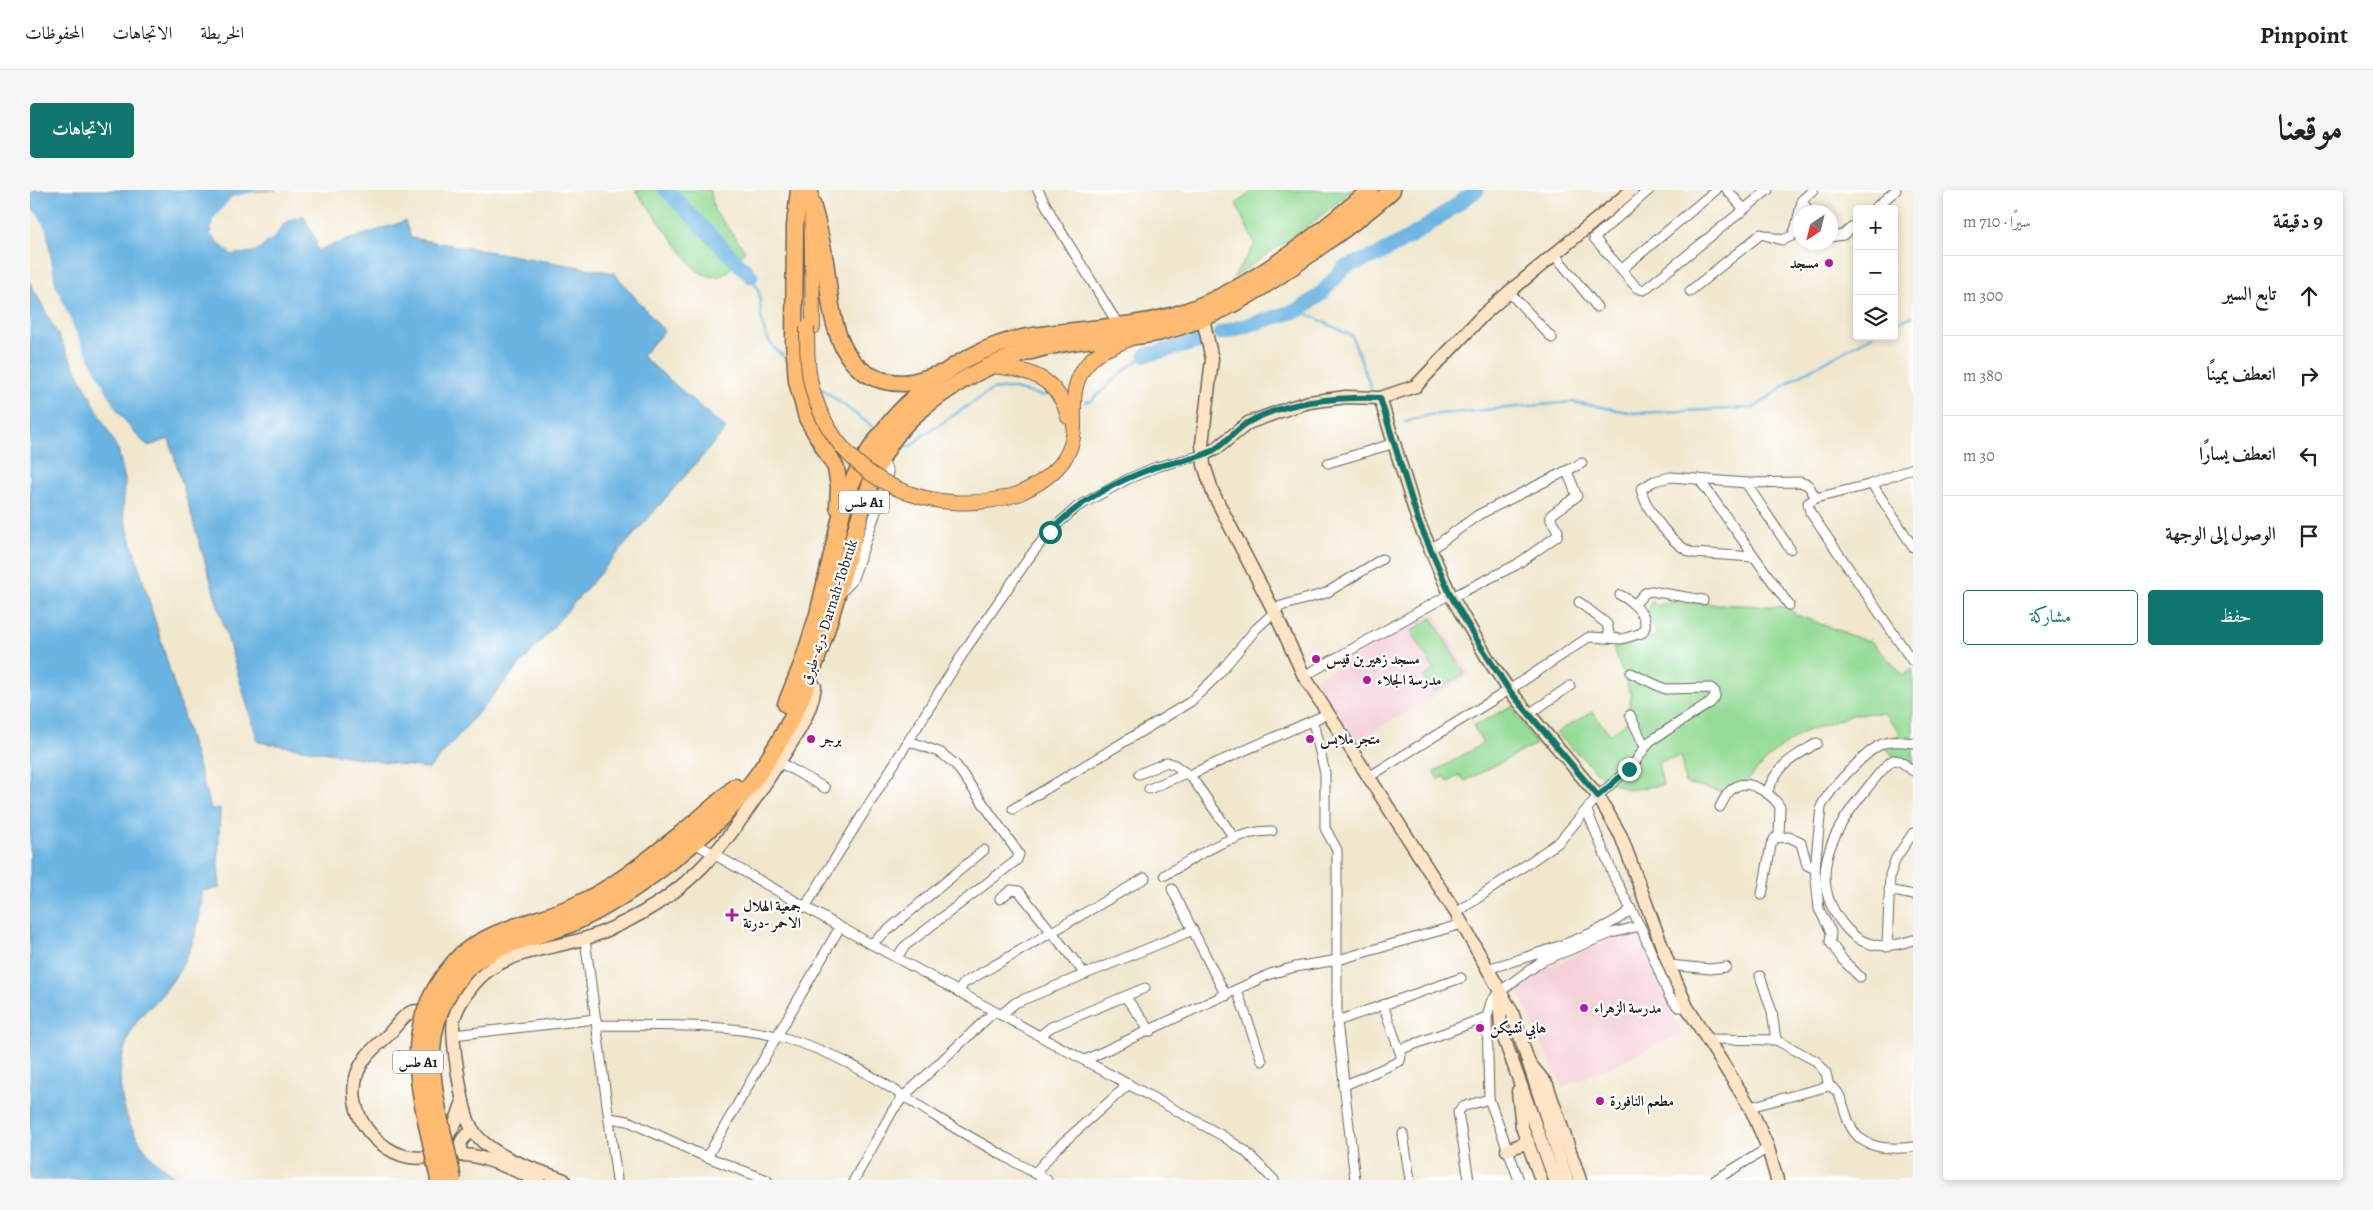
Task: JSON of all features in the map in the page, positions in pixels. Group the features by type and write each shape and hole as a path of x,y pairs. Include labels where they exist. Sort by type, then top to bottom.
{"highway":[{"path":"799,190 794,226 794,342 797,381 807,418 836,468 839,486 838,530"},
{"name":"درنه-طبرق Darnah-Tobruk","path":"439,1180 421,1084 417,1050 422,1020 429,998 442,975 467,959 495,933 561,912 622,880 709,811 734,787 766,742 794,684 818,614 838,530 852,482 877,437 904,406 949,371 971,357 1025,338 1119,326 1172,316 1215,299 1287,255 1370,190"},
{"name":"درنه-طبرق Darnah-Tobruk","path":"453,1180 433,1077 432,1040 434,1025 443,1000 467,959 566,926 603,908 652,875 692,842 733,805 751,784 786,728 809,678 836,596 868,487 881,456 905,424 942,394 988,366 1013,355 1051,345 1090,339 1156,333 1203,318 1240,300 1292,268 1364,215 1392,190"},
{"path":"809,195 818,226 835,328 841,345 851,359 872,375 896,382 905,383 949,371"}],"main road":[{"path":"809,195 810,327 815,370 826,408 845,440 873,467 909,488 948,497 976,498 1017,491 1049,477 1066,456 1073,434 1072,395 1079,377 1090,360 1106,349 1136,336"},
{"path":"988,366 1019,368 1038,376 1061,398 1068,416 1068,438 1059,458 1040,477 1017,491"}],"street":[{"path":"1038,190 1054,220 1119,326"},
{"path":"805,907 991,612 1031,554 1059,522 1087,501 1128,479 1221,444 1248,423 1308,402 1346,397 1380,398 1409,390 1423,381 1464,335 1509,292 1632,190"},
{"path":"1649,190 1594,238 1637,288 1644,290 1768,190"},
{"path":"1621,270 1716,190"},
{"path":"1727,190 1744,209"},
{"path":"1690,290 1761,234 1782,240 1792,236 1802,200 1813,190"},
{"path":"1879,205 1896,190"},
{"path":"1802,200 1805,205"},
{"path":"1838,236 1843,235 1853,226"},
{"path":"1555,255 1597,307"},
{"path":"1509,292 1552,338"},
{"path":"1203,318 1212,359 1202,450 1213,493 1275,613 1304,676 1367,778 1459,919 1514,1018 1567,1180"},
{"path":"1380,398 1418,520 1451,595 1484,652 1509,690 1598,796 1621,836 1669,965 1688,1007 1706,1039 1750,1107 1768,1148 1777,1180"},
{"path":"1328,463 1395,443"},
{"path":"1430,550 1478,515 1582,464"},
{"path":"1913,468 1872,484 1816,498 1808,503 1810,512 1913,662"},
{"path":"1304,676 1451,595 1516,565 1557,536 1558,531 1550,515 1577,496 1567,471"},
{"path":"1754,557 1686,551 1662,526 1640,491 1647,484 1663,478 1802,483 1810,487 1816,498"},
{"path":"1700,479 1789,605"},
{"path":"1746,482 1790,549"},
{"path":"1872,484 1913,546"},
{"path":"1013,809 1190,702 1216,677 1256,629 1285,604 1330,590 1382,559"},
{"path":"1634,605 1651,591 1703,600"},
{"path":"1367,778 1509,690 1589,637 1628,639 1644,631 1645,622 1634,605 1620,594"},
{"path":"1579,602 1607,624 1610,638"},
{"path":"1085,1060 1287,969 1338,960 1459,919 1559,842 1598,796 1629,769 1652,739 1710,703 1716,694 1708,688 1661,688 1631,673"},
{"path":"564,1180 505,1156 483,1141 474,1132 467,1120 453,1035 454,1020 461,1003 472,987 499,963 534,950 585,939 655,907 679,890 715,856 744,818 779,762 811,702 815,687 809,678"},
{"path":"1529,714 1570,686"},
{"path":"1148,789 1313,722 1328,714"},
{"path":"1630,715 1644,747"},
{"path":"1313,722 1324,773 1326,828 1336,850 1337,1021 1355,1180"},
{"path":"896,958 905,946 1016,860 1019,854 952,761 941,753 909,741"},
{"path":"1860,977 1843,960 1830,942 1831,932 1819,909 1816,869 1821,807 1829,792 1880,745 1894,742 1913,743"},
{"path":"1767,793 1772,779 1781,766 1817,743"},
{"path":"1913,771 1895,759 1886,766 1843,818 1832,842 1827,861 1827,900 1836,916 1858,940 1887,947 1913,940"},
{"path":"779,762 825,788"},
{"path":"1139,774 1167,762 1172,763 1188,774 1235,840"},
{"path":"1720,807 1730,790 1743,784 1767,793 1778,802 1781,810 1779,837"},
{"path":"1587,811 1615,879 1640,926 1673,1003 1682,1008 1688,1007"},
{"path":"1165,875 1209,850 1258,832 1272,831"},
{"path":"1887,947 1889,890 1894,862 1913,833"},
{"path":"1762,895 1771,845 1775,838 1794,838 1802,843 1807,865 1816,869"},
{"path":"692,842 840,927 1236,1144 1274,1180"},
{"path":"871,944 984,850"},
{"path":"958,992 964,983 1145,878"},
{"path":"1172,889 1226,996"},
{"path":"1000,899 1011,890 1019,891 1085,974"},
{"path":"1889,890 1913,895"},
{"path":"1487,969 1513,962 1608,925 1631,909"},
{"path":"1519,1180 1489,1099 1487,1017 1491,1002 1499,992 1542,960 1612,933 1640,926"},
{"path":"707,1157 840,927"},
{"path":"854,1180 893,1110 904,1096 997,1014 1015,1003 1193,930"},
{"path":"585,939 617,1176 623,1180"},
{"path":"1669,965 1710,969 1726,967"},
{"path":"1760,976 1772,1012 1776,1040"},
{"path":"1337,1021 1461,978"},
{"path":"1040,1036 1051,1027 1126,998 1145,988"},
{"path":"1237,990 1262,1061"},
{"path":"1499,992 1501,1030 1518,1084 1554,1180"},
{"path":"1126,998 1151,1030"},
{"path":"1343,1086 1399,1063 1402,1057 1383,1005"},
{"path":"453,1035 447,1024 438,1016 421,1010 409,1012 365,1058 355,1080 356,1109 362,1123 373,1138 387,1148 404,1156 431,1159 461,1155 484,1159 538,1180"},
{"path":"1399,1050 1487,1017"},
{"path":"453,1035 596,1022 724,1028 777,1036 848,1062 964,1134 1047,1180"},
{"path":"1706,1039 1776,1040 1816,1061 1826,1074 1829,1086 1838,1092 1846,1120 1862,1139 1879,1148 1913,1147"},
{"path":"1528,1061 1547,1085 1580,1180"},
{"path":"1035,1173 1056,1149 1129,1084"},
{"path":"1518,1084 1518,1109 1540,1180"},
{"path":"1750,1107 1829,1086"},
{"path":"431,1159 450,1132 464,1099"},
{"path":"1469,1180 1458,1112 1462,1107 1489,1099"},
{"path":"609,1118 628,1121 707,1157 768,1180"},
{"path":"461,1155 460,1147 463,1139 474,1132"},
{"path":"1404,1134 1410,1180"},
{"path":"1507,1150 1528,1142"},
{"path":"1714,1180 1768,1148"}],"shaded area":[{"path":"1434,612 1471,675 1352,743 1316,679"},
{"path":"1635,929 1682,1034 1562,1088 1515,983"}],"green space":[{"path":"635,190 710,190 714,210 745,250 725,274 719,276 705,275 696,270"},
{"path":"1254,190 1353,190 1304,229 1233,278 1255,244 1236,204"},
{"path":"1652,601 1656,606 1668,602 1787,607 1797,615 1866,641 1869,639 1903,675 1913,669 1913,767 1893,756 1884,746 1900,733 1884,713 1856,714 1804,732 1775,752 1736,791 1725,793 1685,783 1681,756 1658,762 1663,785 1627,790 1601,776 1556,733 1592,712 1610,734 1626,723 1631,695 1613,648 1657,636 1647,614"},
{"path":"1432,618 1465,674 1433,692 1423,677 1434,670 1411,631"},
{"path":"1512,706 1536,744 1465,781 1460,775 1448,782 1445,776 1438,780 1434,772 1483,743 1473,726"}],"water":[{"path":"30,190 277,190 231,197 213,223 210,231 216,241 231,254 249,253 259,249 287,222 304,215 315,237 318,250 405,221 411,238 614,273 664,331 642,356 726,429 429,769 258,742 169,439 149,446 122,417 94,371 61,300 55,282 46,233 37,216 30,209"},
{"path":"30,282 118,449 125,480 123,512 127,527 211,809 220,808 218,867 220,888 202,891 199,921 190,948 169,986 139,1018 134,1026 125,1047 121,1069 121,1091 134,1133 162,1167 181,1180 30,1180"}],"pier":[{"path":"280,190 278,192 232,199 216,221 213,234 231,252 254,249 272,235 284,219 293,214 304,213 310,219 320,247 323,248 318,250 315,237 304,215 285,221 274,237 255,251 231,254 211,235 213,220 231,197"},
{"path":"30,209 38,214 46,230 55,283 76,333 118,413 140,440 137,441 116,414 74,334 53,283 43,231"},
{"path":"30,280 32,281 120,448 118,449"}],"waterway":[{"path":"666,190 751,276"},
{"path":"1221,333 1299,310 1321,294 1345,267 1378,255 1423,229 1477,190"},
{"path":"751,276 758,289 762,319 767,337 789,361"},
{"path":"1299,310 1352,336 1371,388"},
{"path":"1898,322 1913,316"},
{"path":"1405,422 1429,415 1573,402 1634,413 1754,408 1795,378 1865,340"},
{"path":"1146,355 1198,342"},
{"path":"1086,402 1092,400 1127,368 1146,355"},
{"path":"818,386 873,427"},
{"path":"903,446 911,446 922,436 992,390 1010,388 1044,396"}],"place":[{"name":"مسجد","path":"1829,263"},
{"name":"مسجد زهير بن قيس","path":"1316,659"},
{"name":"مدرسة الجلاء","path":"1367,680"},
{"name":"برجر","path":"811,739"},
{"name":"متجر ملابس","path":"1310,739"},
{"name":"جمعية الهلال الاحمر -درنة","path":"732,915"},
{"name":"مدرسة الزهراء","path":"1584,1008"},
{"name":"هابي تشيكن","path":"1480,1028"},
{"name":"مطعم النافورة","path":"1600,1101"}],"route":[{"path":"1050,532 1069,513 1087,501 1128,479 1156,467 1208,453 1217,448 1240,428 1256,419 1308,402 1346,397 1380,398 1418,520 1430,550 1450,594 1488,659 1509,690 1598,796 1629,769"}]}
